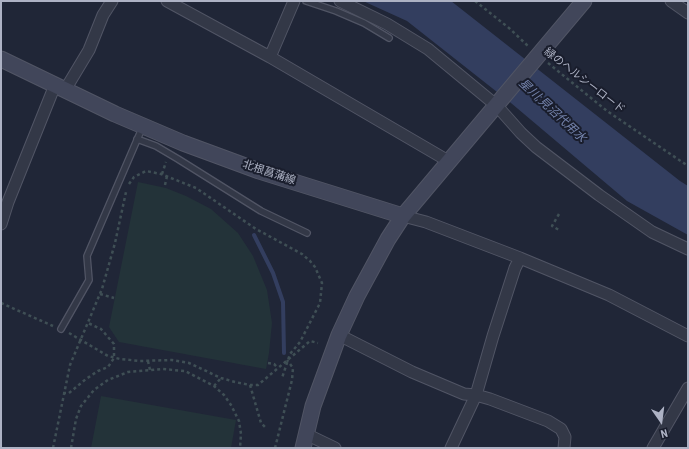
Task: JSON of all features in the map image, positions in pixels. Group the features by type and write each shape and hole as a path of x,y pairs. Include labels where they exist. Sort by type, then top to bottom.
{"main road":[{"path":"305,441 312,406 339,335 374,263 403,216 584,1"},
{"name":"北根菖蒲線","path":"1,59 60,88 140,132 183,142 259,171 403,216"}],"street":[{"path":"1,224 4,202 60,88 89,50 103,15 112,1"},
{"path":"167,1 270,57 450,162"},
{"path":"270,57 294,1"},
{"path":"340,1 387,24 428,49 499,103 521,133 536,147 599,195 652,232 688,249"},
{"path":"671,1 688,13"},
{"path":"403,216 426,222 520,258 609,295 688,336"},
{"path":"451,448 476,395 493,336 515,268 520,258"},
{"path":"339,335 412,372 464,394 476,395 490,399 556,425 561,429 565,437 564,448"},
{"path":"653,448 688,388"},
{"path":"305,441 335,448"}],"lane":[{"path":"306,1 336,11 364,23 389,38"},
{"path":"60,329 90,280 87,256 140,132 168,154 260,211 307,233"}],"path":[{"name":"緑のヘルシーロード","path":"475,1 510,28 537,57 607,111 688,166"},
{"path":"162,174 168,154"},
{"path":"53,448 63,393 70,365 100,294 115,243 127,186 134,177 146,171 162,174 196,188 256,229 302,254 315,267 322,283 320,303 300,342 290,354 282,378"},
{"path":"165,185 166,176"},
{"path":"559,214 552,226 559,230"},
{"path":"100,294 114,298"},
{"path":"1,303 60,329 108,356 120,360 172,360 189,363 221,378 250,385 258,385 310,340 318,343"},
{"path":"63,393 69,393 98,371 108,367 114,358 114,344 101,329 88,323"},
{"path":"275,448 292,380 293,368 287,360"},
{"path":"148,361 150,370"},
{"path":"268,363 274,364 278,368"},
{"path":"71,448 76,419 81,406 94,390 108,380 128,372 150,370 185,371 214,386 224,395 239,421 241,434 240,448"},
{"path":"214,386 221,378"},
{"path":"250,385 262,423 265,427"}],"shaded area":[{"path":"138,182 166,188 186,196 211,209 238,233 253,256 267,290 272,323 266,369 119,342 109,327"},
{"path":"101,396 236,420 231,448 91,448"}],"water":[{"name":"星川;見沼代用水","path":"363,1 451,1 688,186 688,235 627,201 511,103 407,21"}],"waterway":[{"path":"254,235 273,273 283,302 284,353"}]}
